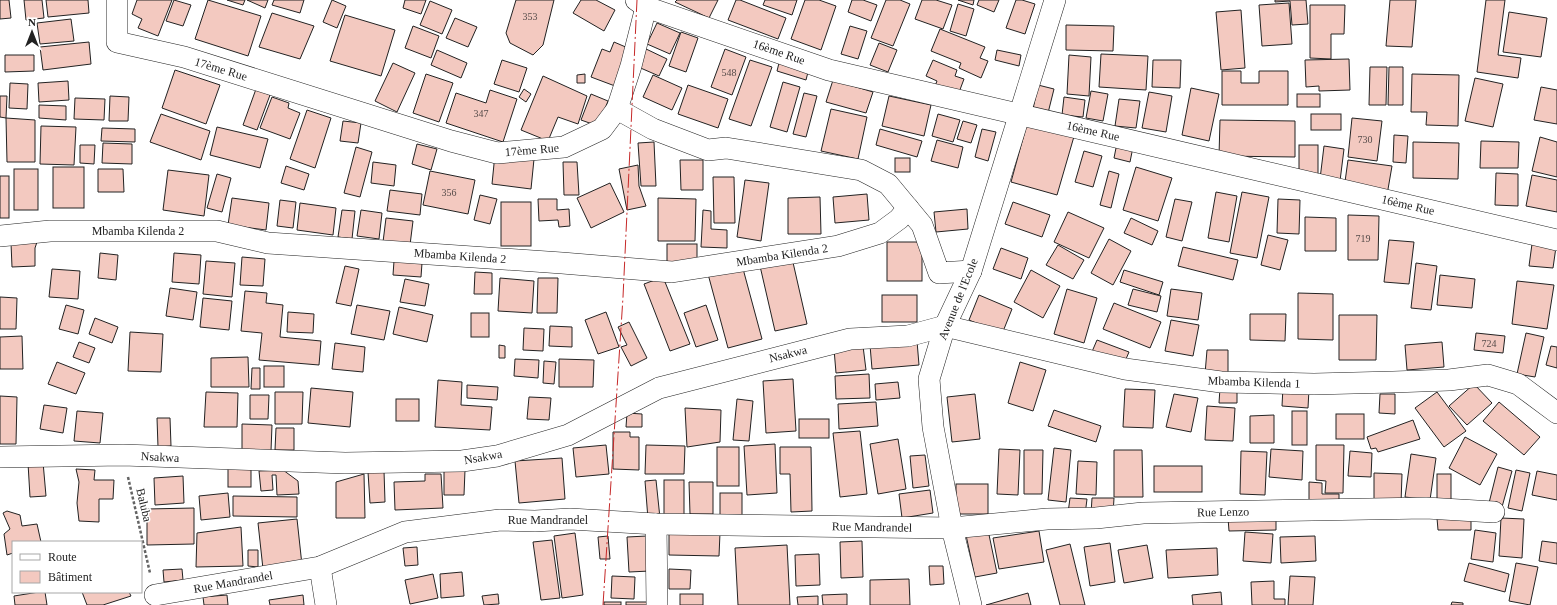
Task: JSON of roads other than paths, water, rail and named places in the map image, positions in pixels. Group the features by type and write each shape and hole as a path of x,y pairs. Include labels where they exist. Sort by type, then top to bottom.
{"street":[{"name":"17ème Rue","path":"117,0 117,42 184,57 443,138 497,153 564,147 602,130 617,109"},
{"name":"Avenue de l'Ecole","path":"971,605 952,528 933,428 929,379 945,326 971,271 1055,0"},
{"path":"641,4 631,66 617,109 653,129 708,150 726,148 861,170 888,184 922,225 939,273 971,271"},
{"name":"16ème Rue","path":"641,4 829,70 1557,240"},
{"name":"Mbamba Kilenda 2","path":"0,236 50,231 217,231 268,243 672,272 838,246 880,233 899,219 908,208"},
{"name":"Mbamba Kilenda 1","path":"945,326 1125,369 1221,382 1314,384 1394,382 1449,380 1488,375 1518,384 1557,413"},
{"name":"Nsakwa","path":"0,457 123,455 344,463 462,461 497,456 568,435 659,388 850,339 908,336 945,326"},
{"name":"Rue Lenzo","path":"952,528 1047,519 1096,518 1143,513 1426,508 1494,512"},
{"name":"Rue Mandrandel","path":"155,595 320,567 405,532 500,520 535,521 570,519 656,524 952,528"},
{"path":"656,524 657,605"},
{"path":"320,567 326,605"}]}
